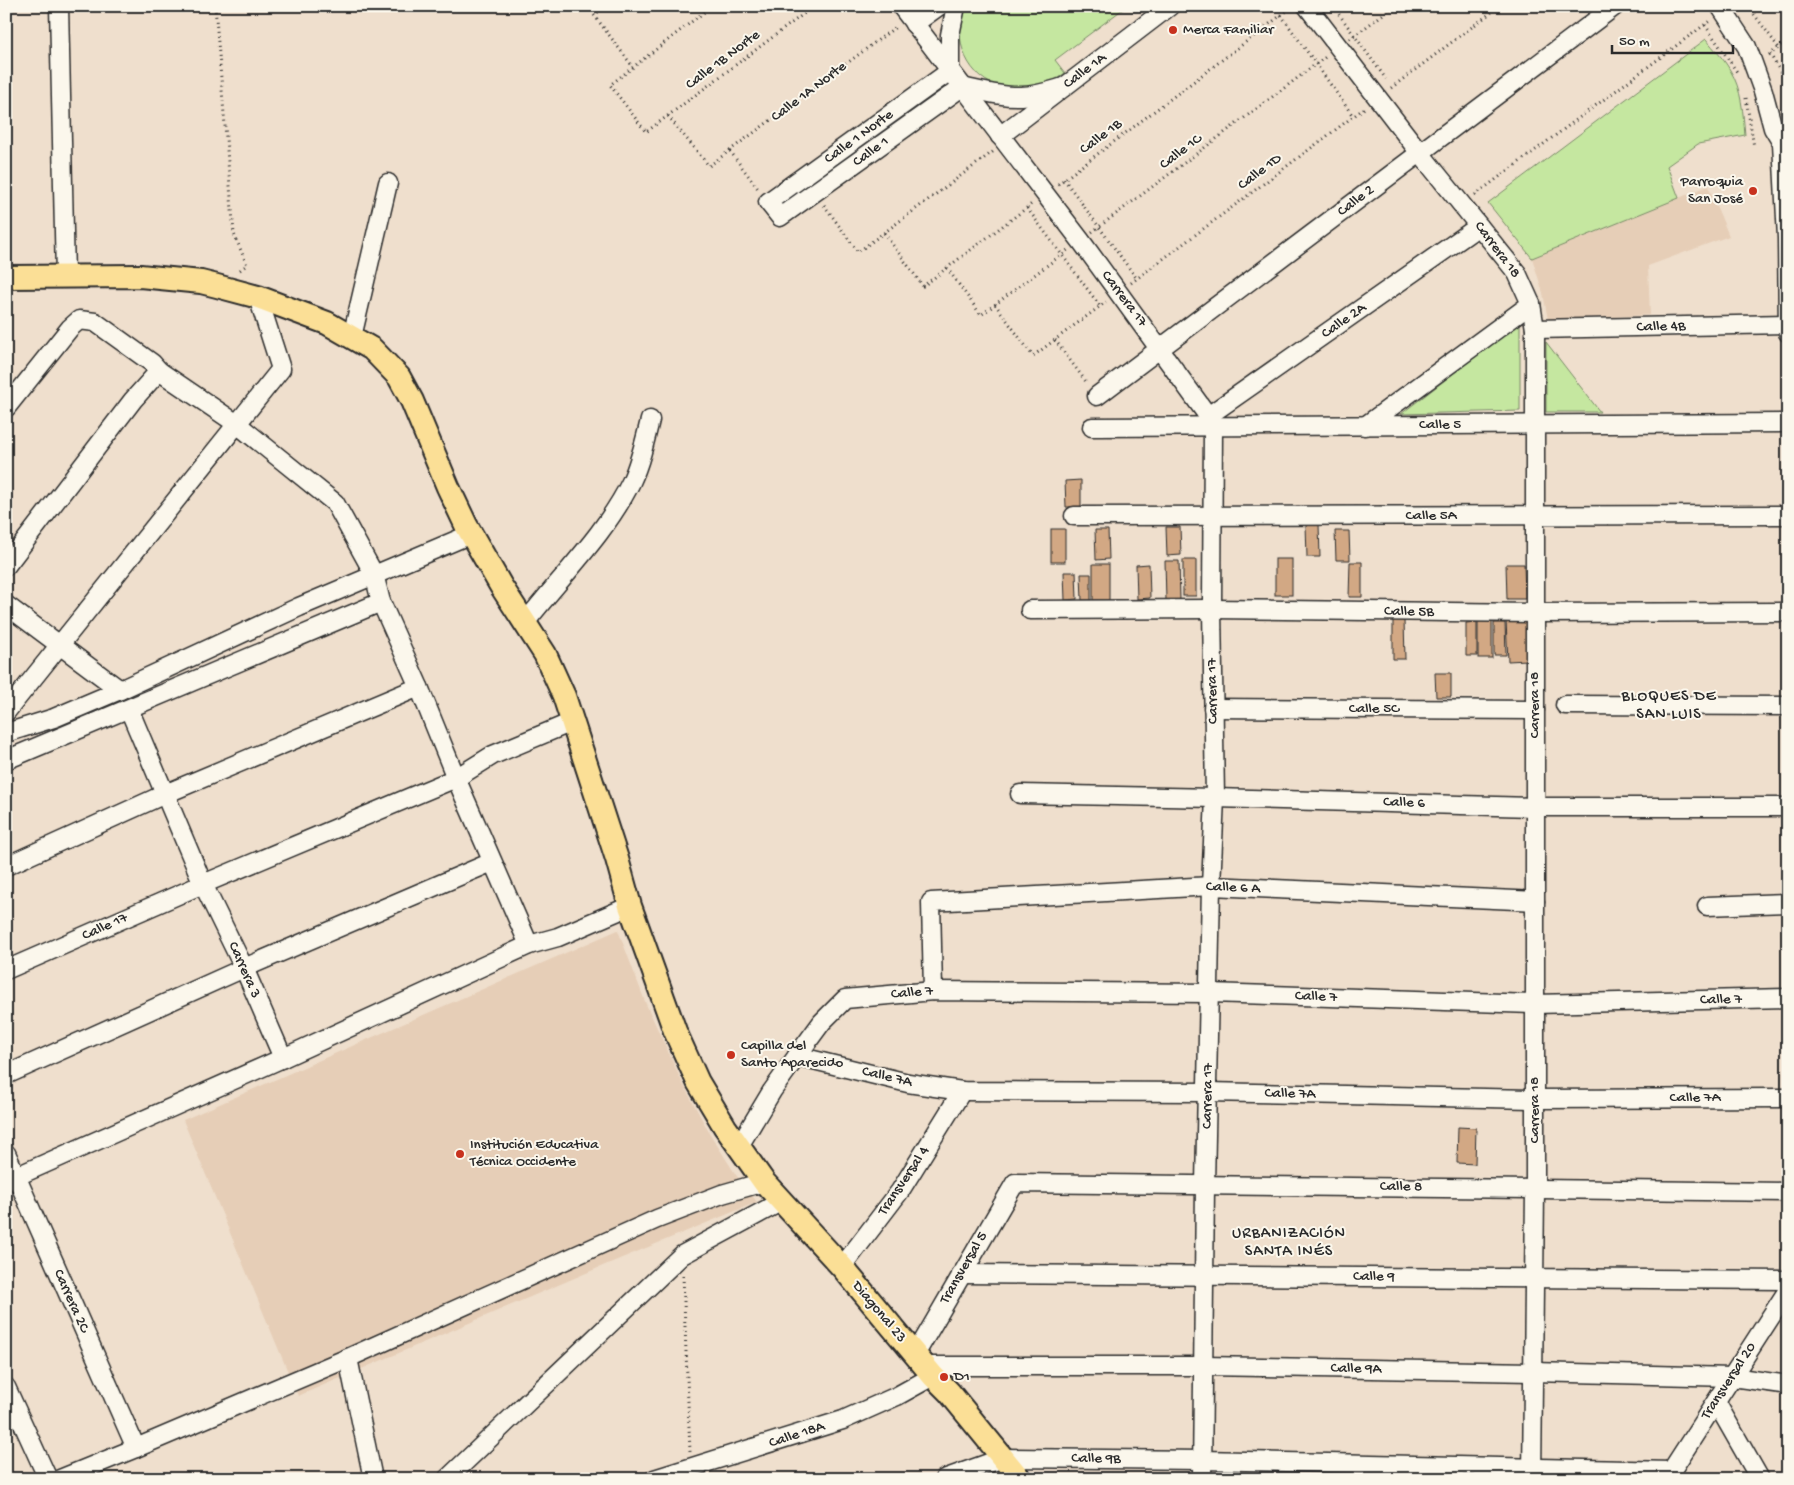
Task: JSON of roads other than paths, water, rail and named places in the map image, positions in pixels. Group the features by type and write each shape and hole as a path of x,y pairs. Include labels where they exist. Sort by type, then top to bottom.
{"main road":[{"name":"Diagonal 23","path":"6,277 140,276 200,282 216,286 258,297 327,323 372,349 399,377 412,400 448,487 471,534 483,557 545,654 564,696 617,859 630,906 675,1031 698,1082 725,1128 764,1182 842,1267 924,1366 949,1392 1020,1479"}],"street":[{"path":"59,6 65,276"},
{"path":"908,16 939,6"},
{"path":"950,71 950,34 956,6"},
{"name":"Calle 1A","path":"1002,139 1064,87 1170,6"},
{"name":"Carrera 18","path":"1307,6 1420,153 1517,273 1531,304 1535,330 1535,1189 1532,1473"},
{"name":"Calle 2","path":"1097,396 1614,6"},
{"path":"1722,8 1748,47 1773,128 1785,143 1788,333"},
{"name":"Carrera 17","path":"908,16 1081,241 1161,349 1211,421 1214,516 1212,609 1215,798 1211,886 1205,1185 1202,1479"},
{"name":"Calle 1 Norte","path":"780,217 768,202 950,71"},
{"path":"962,87 1020,97 1064,87"},
{"name":"Calle 1","path":"780,217 962,87"},
{"path":"352,338 388,183"},
{"name":"Calle 2A","path":"1211,421 1479,226"},
{"path":"6,712 281,369 258,297"},
{"path":"1365,426 1531,304"},
{"path":"6,408 70,328 79,320 95,322 152,363 159,371 237,424 335,504 374,574 381,602 420,687 456,778 529,945"},
{"name":"Calle 4B","path":"1535,330 1788,324"},
{"path":"6,566 133,400 159,371"},
{"path":"525,623 601,530 618,506 631,481 650,420"},
{"name":"Calle 5","path":"1092,427 1211,421 1365,426 1788,423"},
{"name":"Calle 5A","path":"1074,516 1788,515"},
{"path":"6,733 54,718 120,690 299,607 471,534"},
{"path":"6,760 381,602"},
{"path":"6,605 120,690"},
{"name":"Calle 5B","path":"1030,610 1212,609 1535,613 1788,612"},
{"path":"6,866 165,794 420,687"},
{"path":"1565,705 1788,706"},
{"name":"Calle 5C","path":"1213,708 1535,710"},
{"name":"Carrera 3","path":"129,709 203,884 244,968 283,1058"},
{"name":"Calle 17","path":"6,970 203,884 456,778 493,755 572,722"},
{"name":"Calle 6","path":"1020,794 1534,808 1788,807"},
{"path":"6,1075 244,968 492,862"},
{"name":"Calle 6 A","path":"933,991 931,902 1211,886 1535,901"},
{"path":"1707,906 1788,903"},
{"path":"11,1178 283,1058 529,945 558,937 630,906"},
{"name":"Calle 7","path":"797,1056 822,1022 846,999 933,991 1210,993 1535,1004 1788,998"},
{"path":"739,1146 772,1091 797,1056"},
{"name":"Calle 7A","path":"797,1056 908,1083 962,1092 1208,1092 1535,1099 1788,1098"},
{"name":"Transversal 4","path":"842,1267 900,1192 962,1092"},
{"name":"Carrera 2C","path":"6,1153 11,1178 136,1448"},
{"path":"60,1479 348,1358 657,1218 722,1194 764,1182"},
{"name":"Calle 8","path":"1015,1182 1788,1192"},
{"name":"Transversal 5","path":"924,1366 961,1274 1015,1182"},
{"path":"447,1479 682,1255 782,1201"},
{"name":"Calle 9","path":"961,1274 1788,1280"},
{"name":"Transversal 20","path":"1668,1475 1788,1290"},
{"path":"348,1358 373,1479"},
{"name":"Calle 9A","path":"924,1366 1203,1366 1732,1376 1788,1384"},
{"name":"Calle 18A","path":"654,1479 691,1473 843,1420 898,1396 924,1366"},
{"path":"6,1386 48,1479"},
{"path":"1716,1402 1760,1479"},
{"name":"Calle 9B","path":"944,1479 1003,1458 1202,1460 1532,1473 1668,1475"}],"place":[{"name":"Merca Familiar","path":"1173,30"},
{"name":"Parroquia San José","path":"1753,191"},
{"name":"Capilla del Santo Aparecido","path":"731,1055"},
{"name":"Institución Educativa Técnica Occidente","path":"460,1154"},
{"name":"D1","path":"944,1377"}],"district":[{"name":"BLOQUES DE SAN LUIS","path":"1669,706"},
{"name":"URBANIZACIÓN SANTA INÉS","path":"1289,1243"}]}
